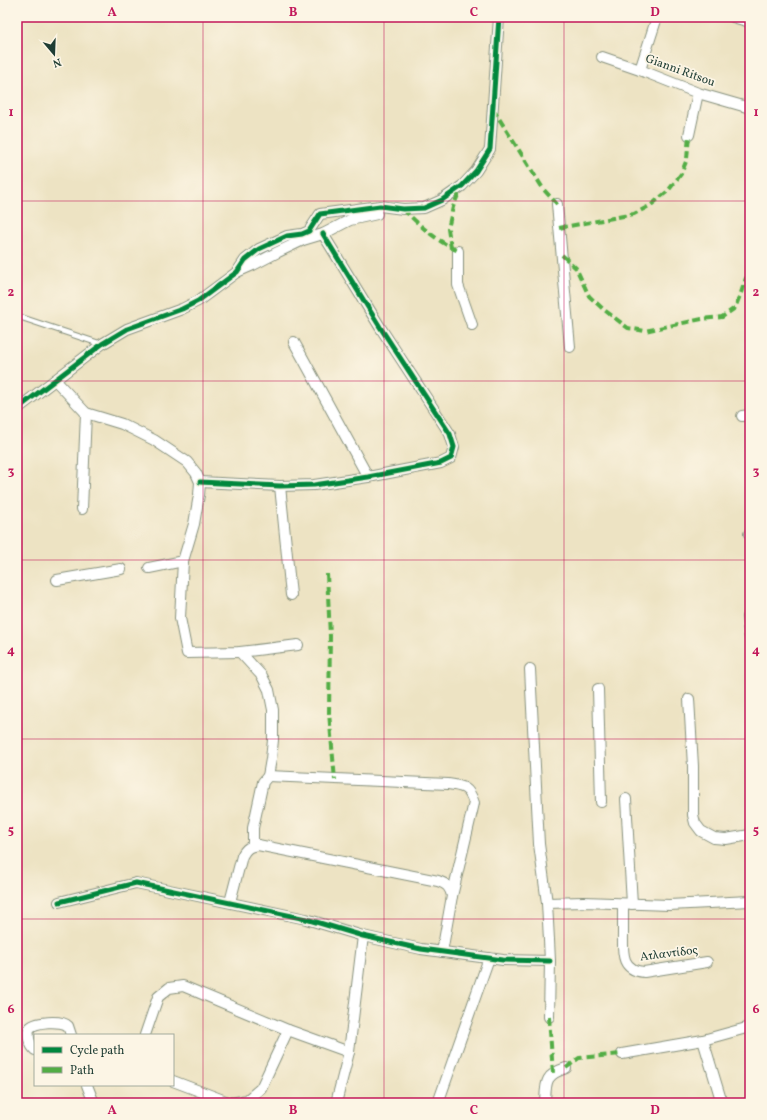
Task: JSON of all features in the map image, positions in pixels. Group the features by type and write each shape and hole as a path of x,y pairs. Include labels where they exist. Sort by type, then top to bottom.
{"street":[{"path":"17,410 102,344 127,329 182,309 198,301 237,272 278,252 303,237 309,231 320,214 380,206 403,209 424,208 442,200 462,186 476,171 490,149 499,17"},
{"path":"640,70 657,17"},
{"path":"733,17 750,22"},
{"name":"Gianni Ritsou","path":"602,57 698,93 750,108"},
{"path":"689,135 698,93"},
{"path":"557,204 570,347"},
{"path":"303,237 323,234 350,220 377,214"},
{"path":"200,482 314,486 441,463 451,458 454,447 450,434 380,327 323,234"},
{"path":"458,251 458,285 472,325"},
{"path":"294,342 368,477"},
{"path":"55,380 86,413 122,424 154,440 187,462 196,473 200,482 194,524 183,561 180,618 187,653 240,652 298,645"},
{"path":"82,509 86,413"},
{"path":"280,486 292,595"},
{"path":"149,568 183,561"},
{"path":"57,580 121,569"},
{"path":"747,617 750,638"},
{"path":"240,652 262,676 269,690 273,710 273,740 268,776 262,782 253,828 253,846"},
{"path":"530,669 539,844 547,903 550,961 549,1017"},
{"path":"598,690 601,802"},
{"path":"689,699 693,766 693,809 695,823 700,831 714,838 726,839 750,835"},
{"path":"268,776 448,784 459,785 466,788 474,803 452,896 442,952"},
{"name":"Ατλαντίδος","path":"626,799 628,904 623,957 628,965 634,970 649,972 707,962"},
{"path":"230,902 242,856 247,849 253,846 266,847 438,881 449,887 452,896"},
{"path":"59,902 136,882 316,921 363,936 408,946 489,958 520,961 550,961"},
{"path":"547,903 584,902 689,905 750,901"},
{"path":"336,1103 349,1052 363,936"},
{"path":"438,1103 489,958"},
{"path":"145,1034 158,996 169,988 183,986 288,1030 349,1052"},
{"path":"34,1049 30,1043 28,1032 36,1024 54,1022 62,1023 68,1026 71,1034"},
{"path":"622,1054 703,1040 750,1027"},
{"path":"174,1081 231,1103 247,1100 261,1088 288,1030"},
{"path":"703,1040 722,1103"},
{"path":"545,1103 546,1082 548,1078 556,1072 566,1068"},
{"path":"87,1086 92,1098 92,1103"}],"lane":[{"path":"17,316 102,344"}],"marked path":[{"path":"493,109 544,190 557,204"},
{"path":"559,228 634,214 651,205 668,191 681,174 687,159 689,135"},
{"path":"451,248 448,229 453,207 461,188"},
{"path":"403,209 429,233 458,251"},
{"path":"562,255 576,268 589,296 603,309 628,328 645,331 702,319 722,317 735,308 746,278 750,275"},
{"path":"327,574 330,636 329,713 335,780"},
{"path":"549,1017 553,1073"},
{"path":"566,1068 579,1058 622,1054"}],"cycle path":[{"path":"17,409 102,344 127,329 182,309 198,301 237,272 245,260 259,249 287,236 302,234 309,231 320,214 380,206 403,209 424,208 442,200 462,186 476,171 490,149 499,17"},
{"path":"200,482 280,486 314,485 368,477 441,463 451,458 454,447 450,434 380,327 323,234"},
{"path":"59,902 136,883 306,919 363,936 421,949 503,960 550,961"}]}
